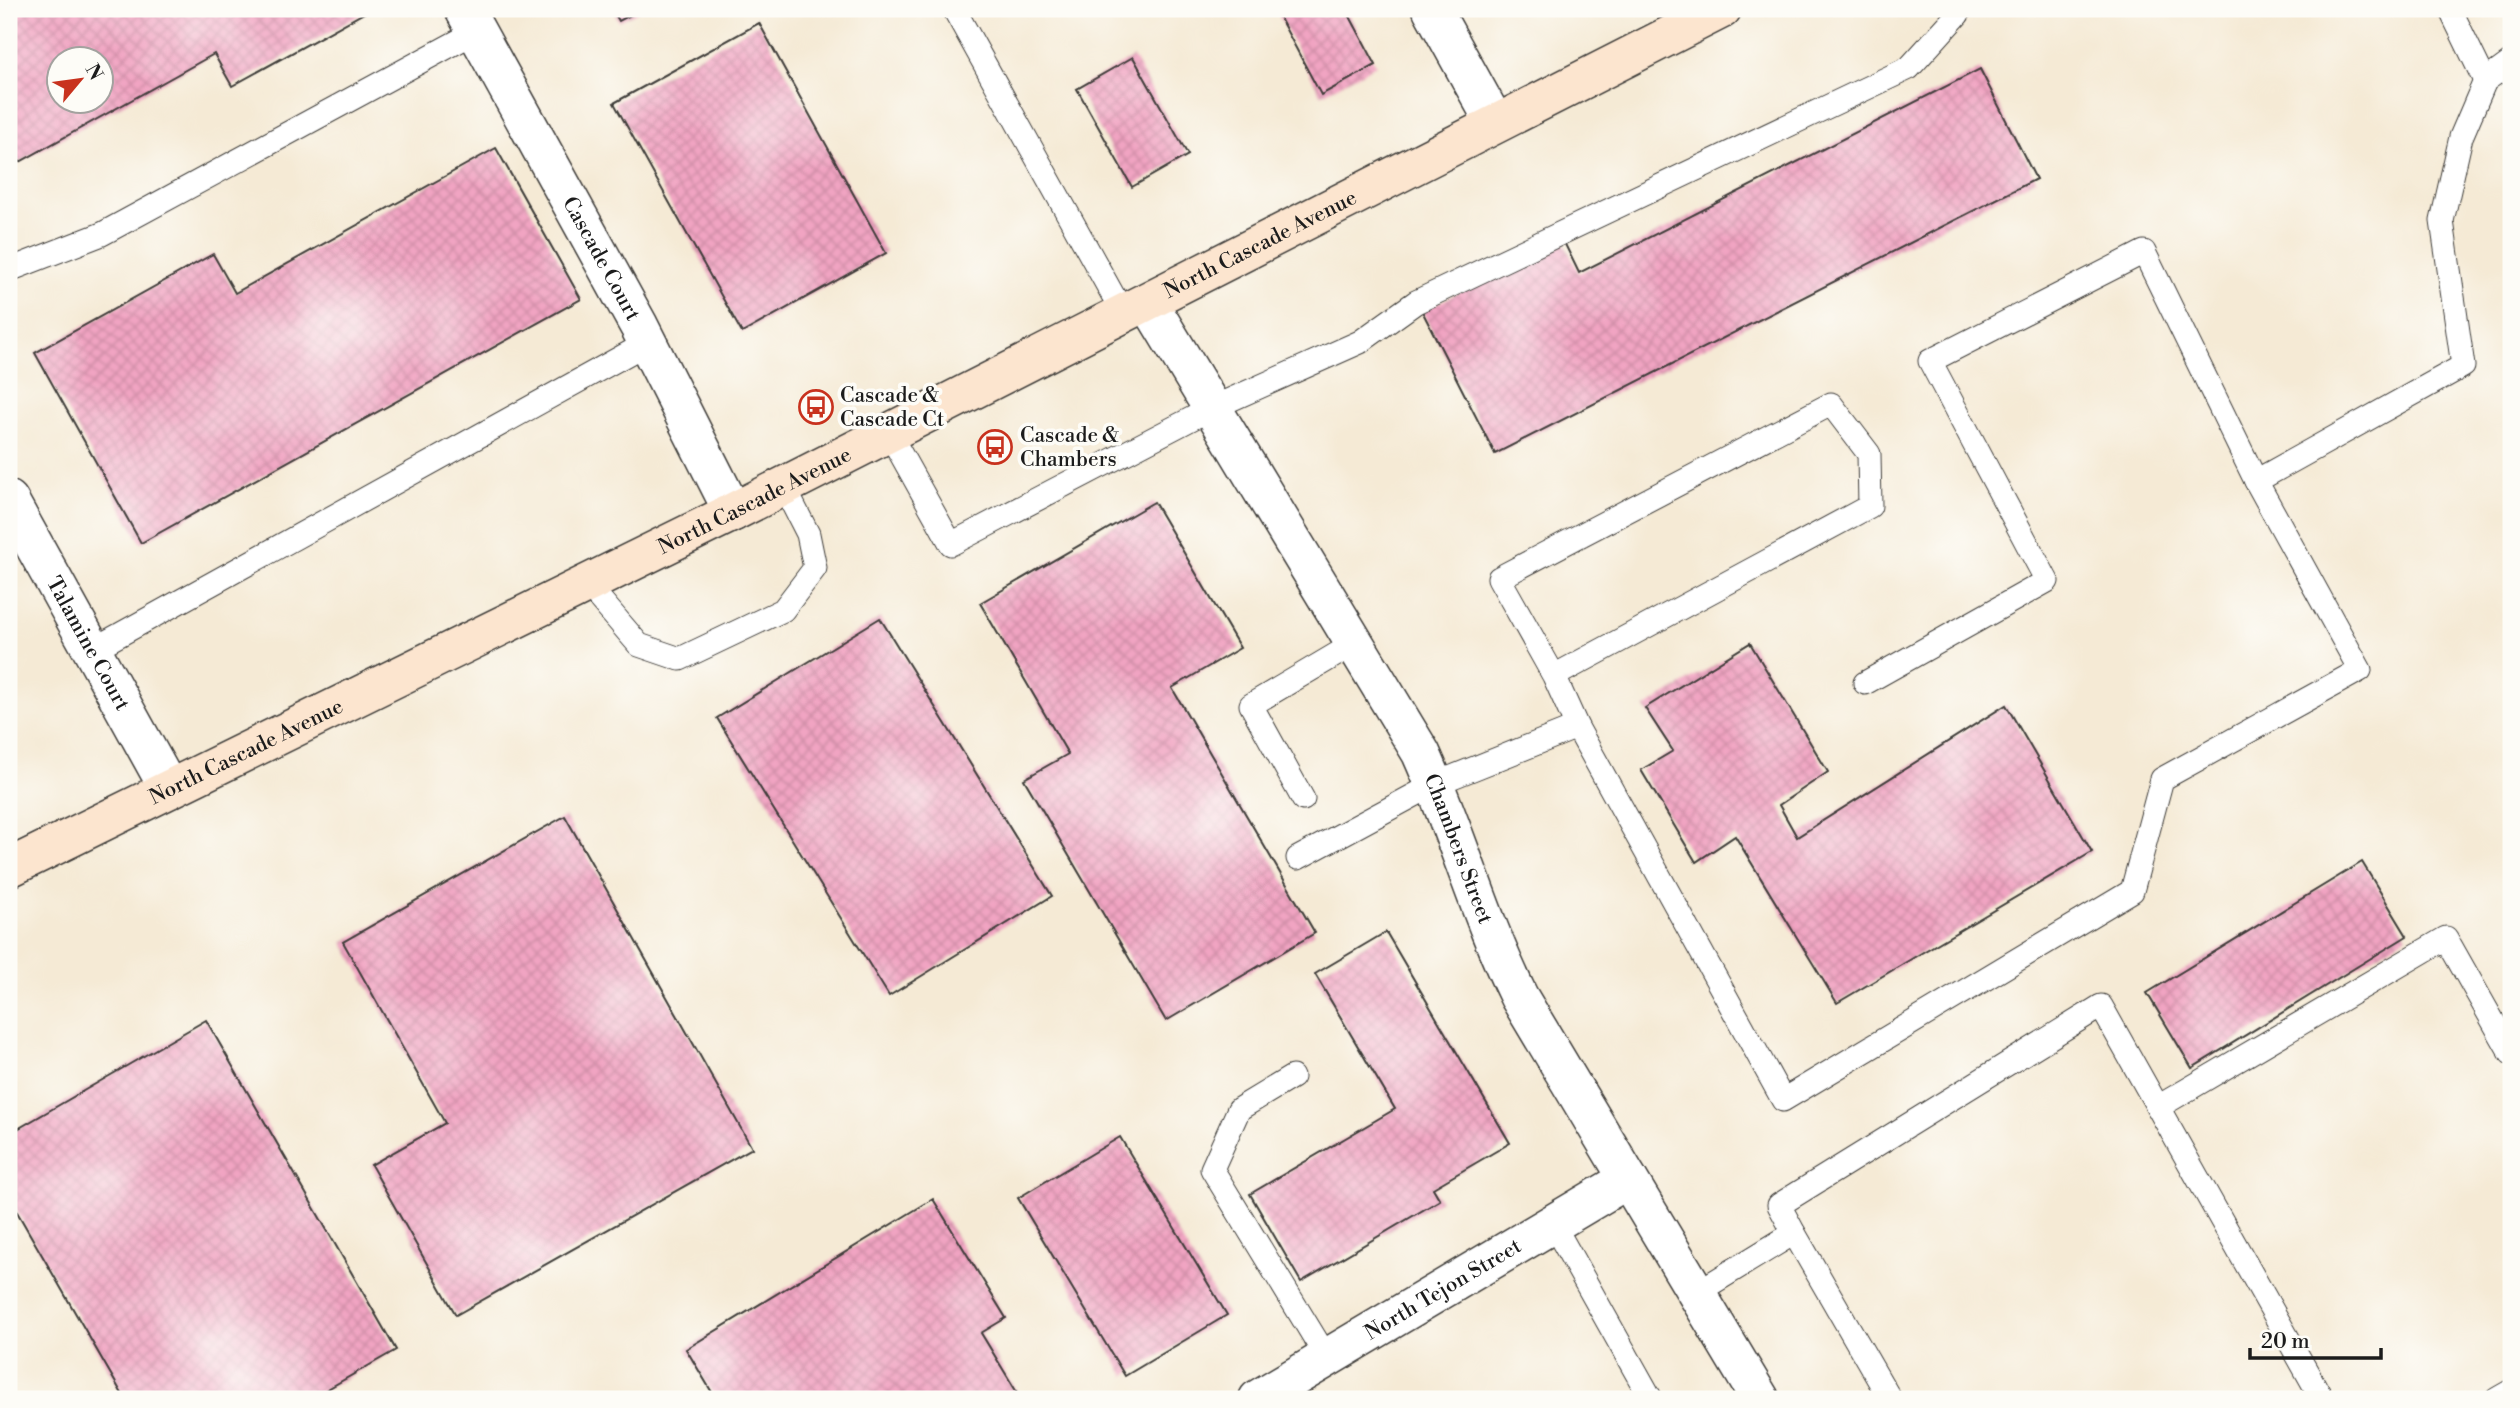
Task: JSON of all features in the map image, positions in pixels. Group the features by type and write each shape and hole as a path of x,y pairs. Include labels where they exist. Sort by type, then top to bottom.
{"street":[{"path":"1432,9 1495,123"},
{"name":"North Cascade Avenue","path":"9,868 784,487 1722,9"},
{"name":"Cascade Court","path":"470,20 647,343 733,512"},
{"name":"Chambers Street","path":"1136,308 1212,408 1421,752 1446,807 1493,944 1519,997 1760,1399"},
{"name":"Talamine Court","path":"9,500 169,789"},
{"name":"North Tejon Street","path":"1258,1399 1628,1179"}],"lane":[{"path":"954,9 1136,308"},
{"path":"888,433 951,544 1212,408 1360,342 1416,302 1909,68 1958,14 1958,9"},
{"path":"2450,9 2485,81"},
{"path":"9,270 102,234 470,20"},
{"path":"2256,481 2463,366 2442,221 2461,137 2485,81 2511,62"},
{"path":"1554,676 1870,506 1869,454 1831,404 1499,578 1554,676 1577,727 1783,1100 2132,891 2162,779 2360,670 2256,481 2144,252 1930,361 2047,581 1865,683"},
{"path":"92,650 647,343"},
{"path":"587,584 639,645 680,659 783,610 815,568 808,534 784,487"},
{"path":"1303,799 1251,705 1354,643"},
{"path":"1298,858 1435,784 1577,727"},
{"path":"2158,1107 2446,938 2511,1053"},
{"path":"1890,1399 1779,1205 2101,1006 2322,1399"},
{"path":"1292,1077 1239,1109 1212,1169 1327,1358"},
{"path":"1553,1224 1651,1399"},
{"path":"1696,1293 1794,1233"},
{"path":"2497,1399 2511,1391"}],"building":[{"path":"9,9 371,9 232,86 214,54 116,108 116,46 46,46 46,116 103,116 9,168"},
{"path":"612,9 642,9 619,21"},
{"path":"1275,9 1346,9 1376,65 1321,95"},
{"path":"759,23 886,253 742,333 614,103"},
{"path":"1133,57 1188,155 1132,187 1077,89"},
{"path":"1980,69 2036,179 1495,454 1422,311 1563,240 1579,273"},
{"path":"496,148 581,299 141,543 35,353 213,254 235,293"},
{"path":"1154,502 1240,648 1172,688 1315,933 1166,1021 1024,779 1068,754 980,603"},
{"path":"880,618 1052,896 889,996 717,718"},
{"path":"1750,643 1828,772 1779,805 1797,837 2006,705 2092,852 1837,1003 1735,836 1696,862 1641,770 1673,751 1645,708"},
{"path":"565,816 752,1148 456,1315 371,1165 445,1123 343,942"},
{"path":"2362,862 2407,936 2192,1068 2147,993"},
{"path":"1386,932 1510,1143 1433,1188 1440,1200 1301,1282 1250,1194 1395,1109 1315,974"},
{"path":"206,1020 396,1350 310,1399 125,1399 9,1198 9,1134"},
{"path":"1120,1137 1227,1315 1125,1376 1018,1198"},
{"path":"933,1199 1006,1318 981,1333 1021,1399 716,1399 686,1349"}],"place":[{"name":"Cascade & Cascade Ct","path":"816,407"},
{"name":"Cascade & Chambers","path":"995,447"}]}
